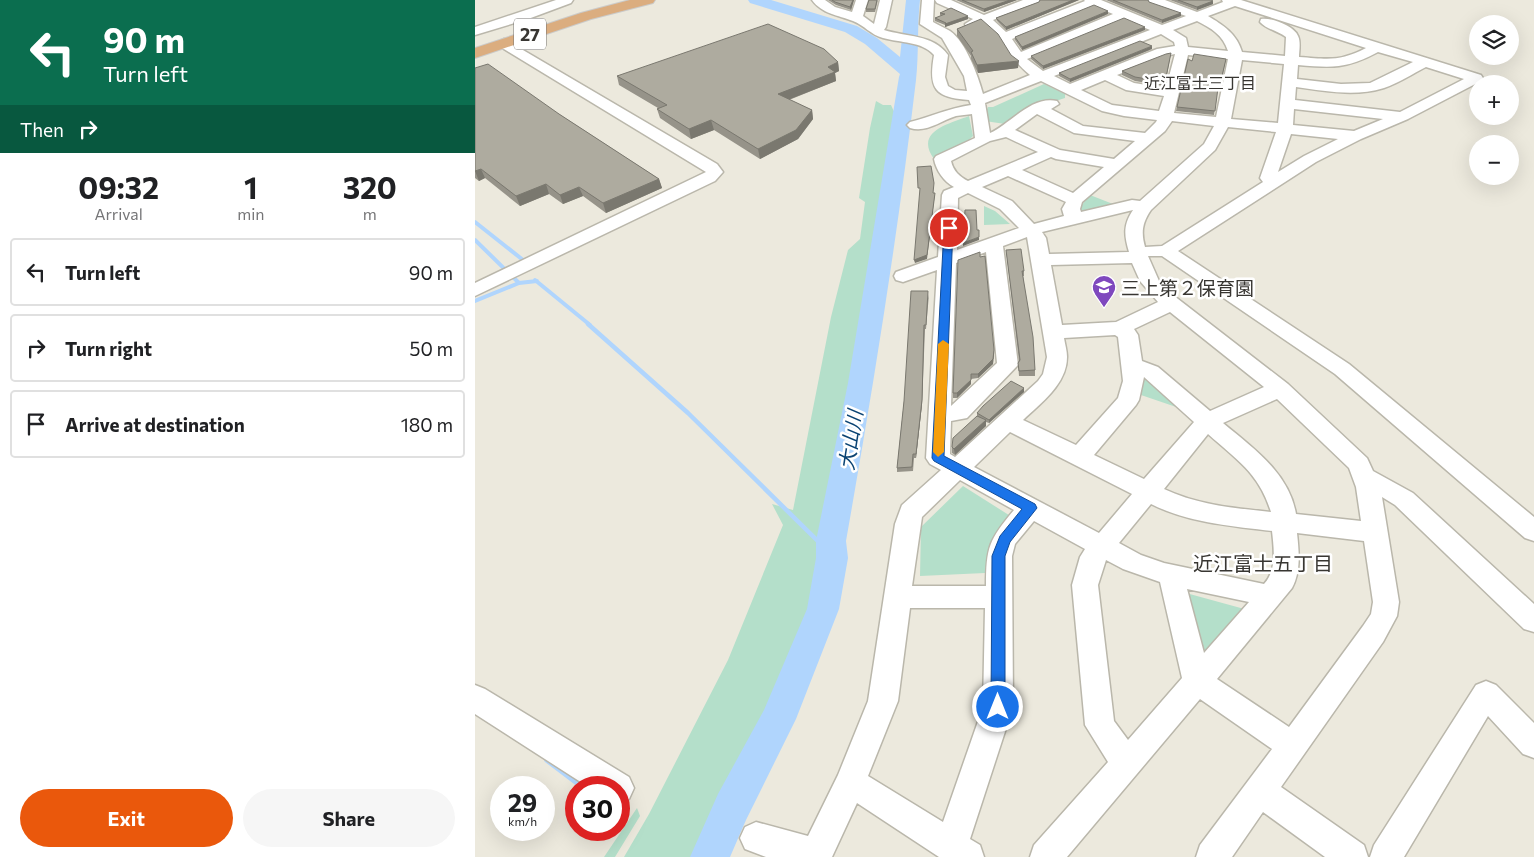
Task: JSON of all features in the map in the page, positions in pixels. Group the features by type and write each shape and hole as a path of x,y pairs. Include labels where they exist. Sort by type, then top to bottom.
{"main road":[{"name":"27","path":"475,53 586,16 648,0"}],"street":[{"path":"475,31 567,0"},
{"path":"818,0 829,9 853,17 875,30 933,35 984,19 1033,0"},
{"path":"853,17 858,14 862,0"},
{"path":"875,30 880,27 886,0"},
{"path":"929,0 933,35 941,56 937,78 938,85 945,90 978,102"},
{"path":"948,3 969,0"},
{"path":"903,276 1030,230 1138,206 1209,146 1217,136 1223,122 1235,56 1232,42 1226,34 1207,21 1153,0"},
{"path":"1004,37 1092,1 1179,38 1181,50 1172,93 1166,116 1160,128 1080,195 1071,209 1074,219"},
{"path":"915,125 925,124 1196,17 1231,1 1476,78 1403,116 1356,136 1310,159 1165,251 1040,260"},
{"path":"948,3 984,19 1004,37 1018,58 1036,73 1107,108 1356,136"},
{"path":"1261,11 1253,15 1254,18 1283,29 1298,42 1291,61 1285,128 1268,178 1273,183"},
{"path":"1018,58 1125,14"},
{"path":"1322,41 1337,34"},
{"path":"933,35 962,58 971,76 978,102 983,140"},
{"path":"475,290 709,178 715,172 711,167 504,43"},
{"path":"756,838 815,856 850,783 883,701 907,524 911,512 1009,422 1045,386 1054,374 1057,357 1037,238 1018,214 1006,206 955,181 944,168 942,159 1000,134 1029,112 1039,109 1104,74 1153,54 1181,50 1320,64 1345,62 1377,47"},
{"path":"1289,82 1353,88 1370,87 1381,84 1424,62"},
{"path":"1104,74 1131,87 1172,93"},
{"path":"1288,104 1403,116"},
{"path":"1039,109 1079,130 1147,138"},
{"path":"1005,130 1050,152 1073,158 1117,164"},
{"path":"1050,152 950,196 938,458 1131,562 1171,575 1255,592 1268,598"},
{"path":"1009,170 1080,195 1138,206"},
{"path":"1138,206 1133,230 1145,275 1152,286 1280,389 1359,464 1367,487 1386,602 1384,616 1213,857"},
{"path":"940,414 959,413 1008,365 994,243"},
{"path":"1165,251 1342,369 1534,531"},
{"path":"1053,332 1120,328 1172,304"},
{"path":"1079,457 1128,400 1134,381 1128,335 1120,328"},
{"path":"1046,857 1283,581 1287,556 1283,511 1274,486 1259,466 1151,372 1132,365"},
{"path":"1126,763 1100,726 1085,585 1093,557 1207,421 1280,389"},
{"path":"1009,422 1177,506 1215,516 1374,532"},
{"path":"1363,476 1404,500 1534,621"},
{"path":"850,783 869,793 959,852 998,707 999,556 1004,540 1031,508"},
{"path":"1171,575 1197,681 1292,746"},
{"path":"898,597 998,597"},
{"path":"1386,857 1486,694 1534,744"},
{"path":"475,698 599,776"},
{"path":"1261,791 1352,857"}],"green space":[{"path":"1044,84 1065,94 1065,98 1034,108 1005,124 985,121 988,107 993,107"},
{"path":"876,101 883,105 891,105 903,131 866,418 844,542 763,767 717,857 624,857 649,814 728,660 783,525 772,504 793,510 831,317 848,250 860,239 865,202 859,198"},
{"path":"969,116 973,136 960,149 934,159 928,142 931,135 944,126"},
{"path":"1090,195 1113,204 1096,211 1077,211"},
{"path":"984,206 995,211 1010,224 984,225"},
{"path":"1142,377 1147,377 1182,409 1141,395"},
{"path":"963,486 1012,517 985,573 920,576 921,527"},
{"path":"1186,593 1248,610 1205,664"},
{"path":"637,808 640,816 630,832 630,818"},
{"path":"615,841 625,841 615,857 604,857"}],"building":[{"path":"832,0 853,0 850,7"},
{"path":"869,0 877,0 875,9 866,9"},
{"path":"962,0 1010,0 984,9"},
{"path":"1040,0 1073,0 1006,27 996,18 1039,2"},
{"path":"1113,0 1148,0 1181,13 1162,20"},
{"path":"1178,0 1211,0 1213,1 1197,7"},
{"path":"1094,5 1108,11 1022,47 1015,37"},
{"path":"951,8 968,16 945,24 935,18 945,14 940,13"},
{"path":"1124,18 1145,27 1043,66 1031,56"},
{"path":"981,19 998,34 1011,55 1019,61 977,65 971,52 973,51 957,29"},
{"path":"768,24 824,49 838,62 828,67 835,72 778,94 812,110 796,130 758,149 711,120 689,129 657,109 667,105 617,76"},
{"path":"1140,41 1152,46 1070,79 1059,73"},
{"path":"1171,53 1165,82 1135,77 1122,71 1166,54"},
{"path":"1194,54 1226,59 1221,80 1219,80 1215,111 1177,107 1188,59 1192,61"},
{"path":"488,64 559,114 659,179 603,203 579,187 560,195 546,184 516,196 481,169 475,171 475,68"},
{"path":"931,166 934,183 933,193 935,193 927,255 914,260 920,188 918,188 917,167"},
{"path":"965,210 976,210 979,237 963,243"},
{"path":"1021,249 1024,271 1022,271 1033,337 1035,370 1019,371 1018,363 1020,360 1006,250"},
{"path":"980,252 980,257 985,256 994,350 993,359 978,374 971,374 971,380 957,393 953,393 958,260"},
{"path":"911,291 928,291 926,325 924,325 922,400 916,454 913,454 912,467 897,468 904,401"},
{"path":"1011,381 1024,388 989,420 977,413 983,406"},
{"path":"977,416 986,420 954,449 952,447 953,438"}],"waterway":[{"path":"755,0 851,29 871,41 908,72"},
{"name":"大山川","path":"710,857 732,807 778,719 823,609 832,558 831,541 861,383 908,77 910,22 913,0"},
{"path":"475,222 523,260"},
{"path":"475,240 519,283"},
{"path":"519,283 536,281"},
{"path":"536,281 590,325"},
{"path":"475,301 519,283"},
{"path":"588,324 688,413 832,555"},
{"path":"547,760 568,776"}],"slow traffic":[{"path":"938,452 943,344"}],"place":[{"name":"三上第２保育園","path":"1104,308"}],"district":[{"name":"近江富士三丁目","path":"1200,82"},
{"name":"近江富士五丁目","path":"1263,563"}],"route":[{"path":"949,228 938,458 1031,508 1004,540 999,556 998,707"}]}
